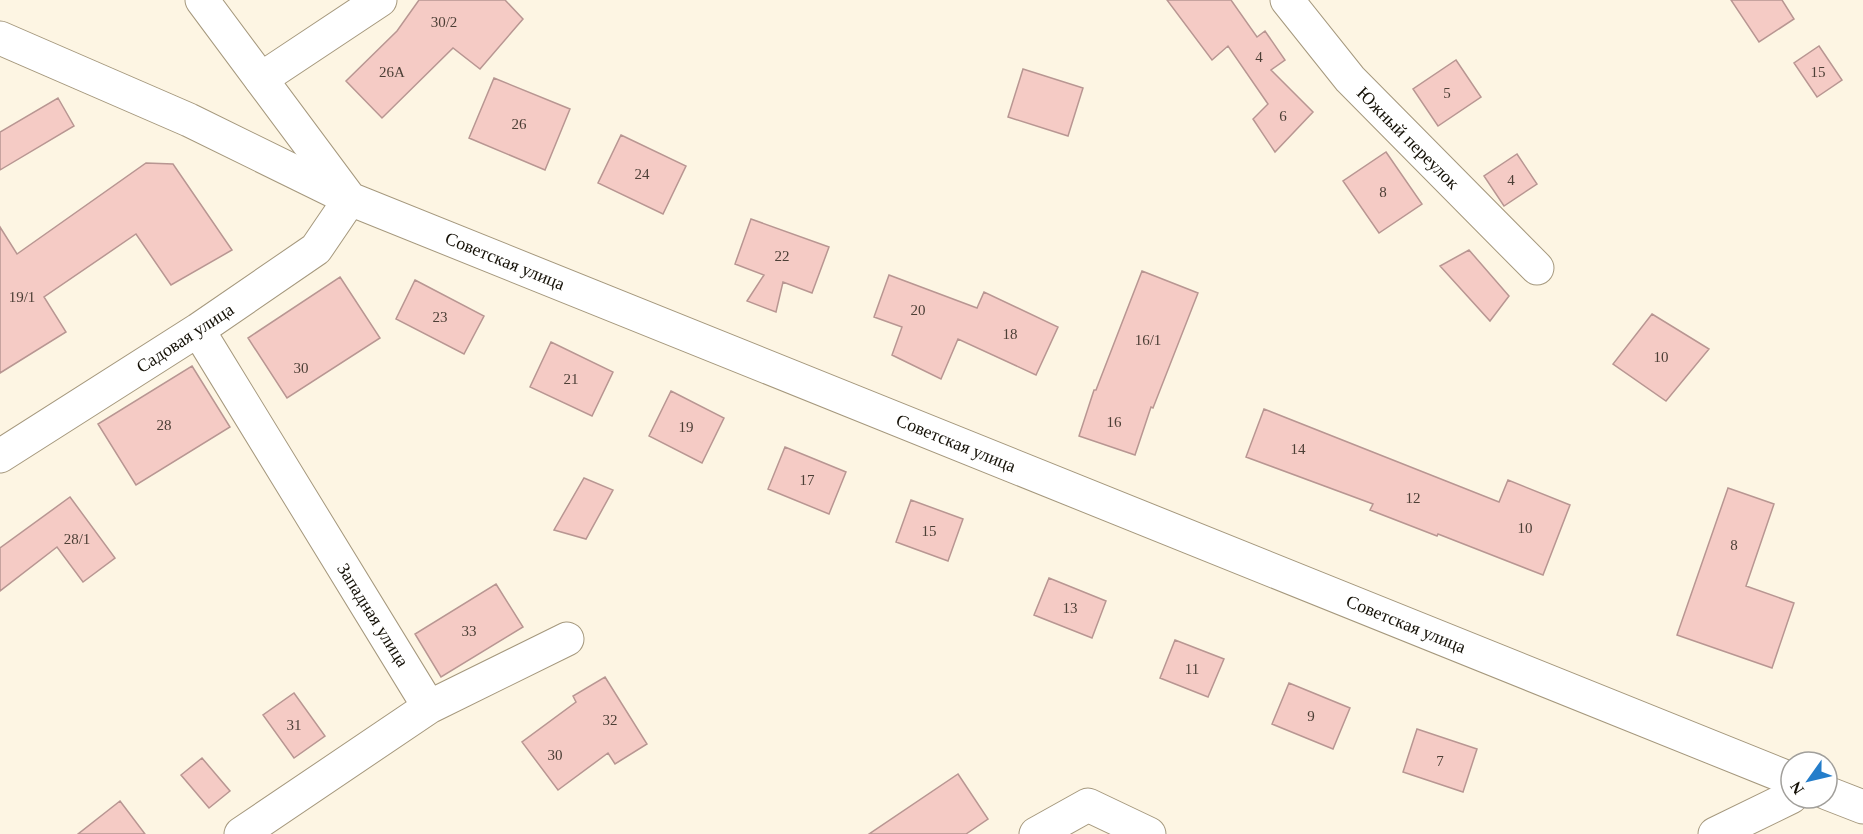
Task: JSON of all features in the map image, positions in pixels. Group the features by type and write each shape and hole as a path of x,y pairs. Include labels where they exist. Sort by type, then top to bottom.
{"street":[{"path":"202,0 350,199"},
{"path":"261,79 380,0"},
{"name":"Южный переулок","path":"1287,0 1350,79 1537,268"},
{"name":"Советская улица","path":"0,38 189,120 350,199 1779,774"},
{"name":"Садовая улица","path":"0,456 198,330 316,249 350,199"},
{"name":"Западная улица","path":"198,330 429,707"},
{"path":"241,834 429,707 567,639"},
{"path":"1839,798 1863,807"},
{"path":"1715,834 1779,803"},
{"path":"1036,834 1088,805 1149,834"}],"building":[{"path":"419,0 505,0 523,19 480,69 453,48 382,118 346,81 397,31"},
{"path":"1167,0 1231,0 1257,37 1265,31 1285,60 1271,70 1313,112 1275,152 1253,119 1268,104 1228,46 1212,60"},
{"path":"1731,0 1782,0 1794,19 1759,42"},
{"path":"1819,46 1842,80 1817,97 1794,63"},
{"path":"1456,60 1481,97 1438,126 1413,89"},
{"path":"1023,69 1083,88 1068,136 1008,117"},
{"path":"494,78 570,109 545,170 469,138"},
{"path":"58,98 74,126 0,170 0,132"},
{"path":"621,135 686,166 663,214 598,183"},
{"path":"1386,152 1422,204 1379,233 1343,181"},
{"path":"1517,154 1537,184 1504,206 1484,176"},
{"path":"146,163 173,164 232,250 171,285 136,234 44,297 66,332 0,373 0,227 17,254"},
{"path":"751,219 829,247 812,293 783,282 776,312 747,301 764,275 735,264"},
{"path":"1469,250 1509,296 1490,321 1440,266"},
{"path":"1142,271 1198,293 1153,408 1151,407 1135,455 1079,436 1094,390 1096,390"},
{"path":"889,275 977,308 984,292 1058,327 1036,375 958,339 941,379 892,355 902,327 874,317"},
{"path":"340,277 380,338 287,398 248,338"},
{"path":"415,280 484,316 464,354 396,319"},
{"path":"1652,314 1709,349 1666,401 1613,364"},
{"path":"551,342 613,372 592,416 530,387"},
{"path":"192,366 230,427 136,485 98,424"},
{"path":"671,391 724,418 702,463 649,436"},
{"path":"1264,409 1499,502 1508,480 1570,505 1543,575 1370,510 1373,504 1246,457"},
{"path":"785,447 846,472 829,514 768,489"},
{"path":"584,478 613,490 586,539 554,530"},
{"path":"1728,488 1774,504 1746,586 1794,603 1772,668 1677,635"},
{"path":"70,497 115,558 83,582 57,547 0,591 0,548"},
{"path":"911,500 963,519 948,561 896,542"},
{"path":"1049,578 1106,601 1092,638 1034,615"},
{"path":"496,584 523,627 441,677 415,634"},
{"path":"1175,640 1224,659 1208,697 1160,678"},
{"path":"605,677 647,744 615,764 608,753 558,790 522,742 576,702 573,696"},
{"path":"1289,683 1350,708 1333,749 1272,724"},
{"path":"294,693 325,736 294,758 263,715"},
{"path":"1417,729 1477,749 1463,792 1403,772"},
{"path":"202,758 230,791 209,808 181,775"},
{"path":"958,774 988,819 966,834 869,834"},
{"path":"120,801 145,834 78,834"}]}
